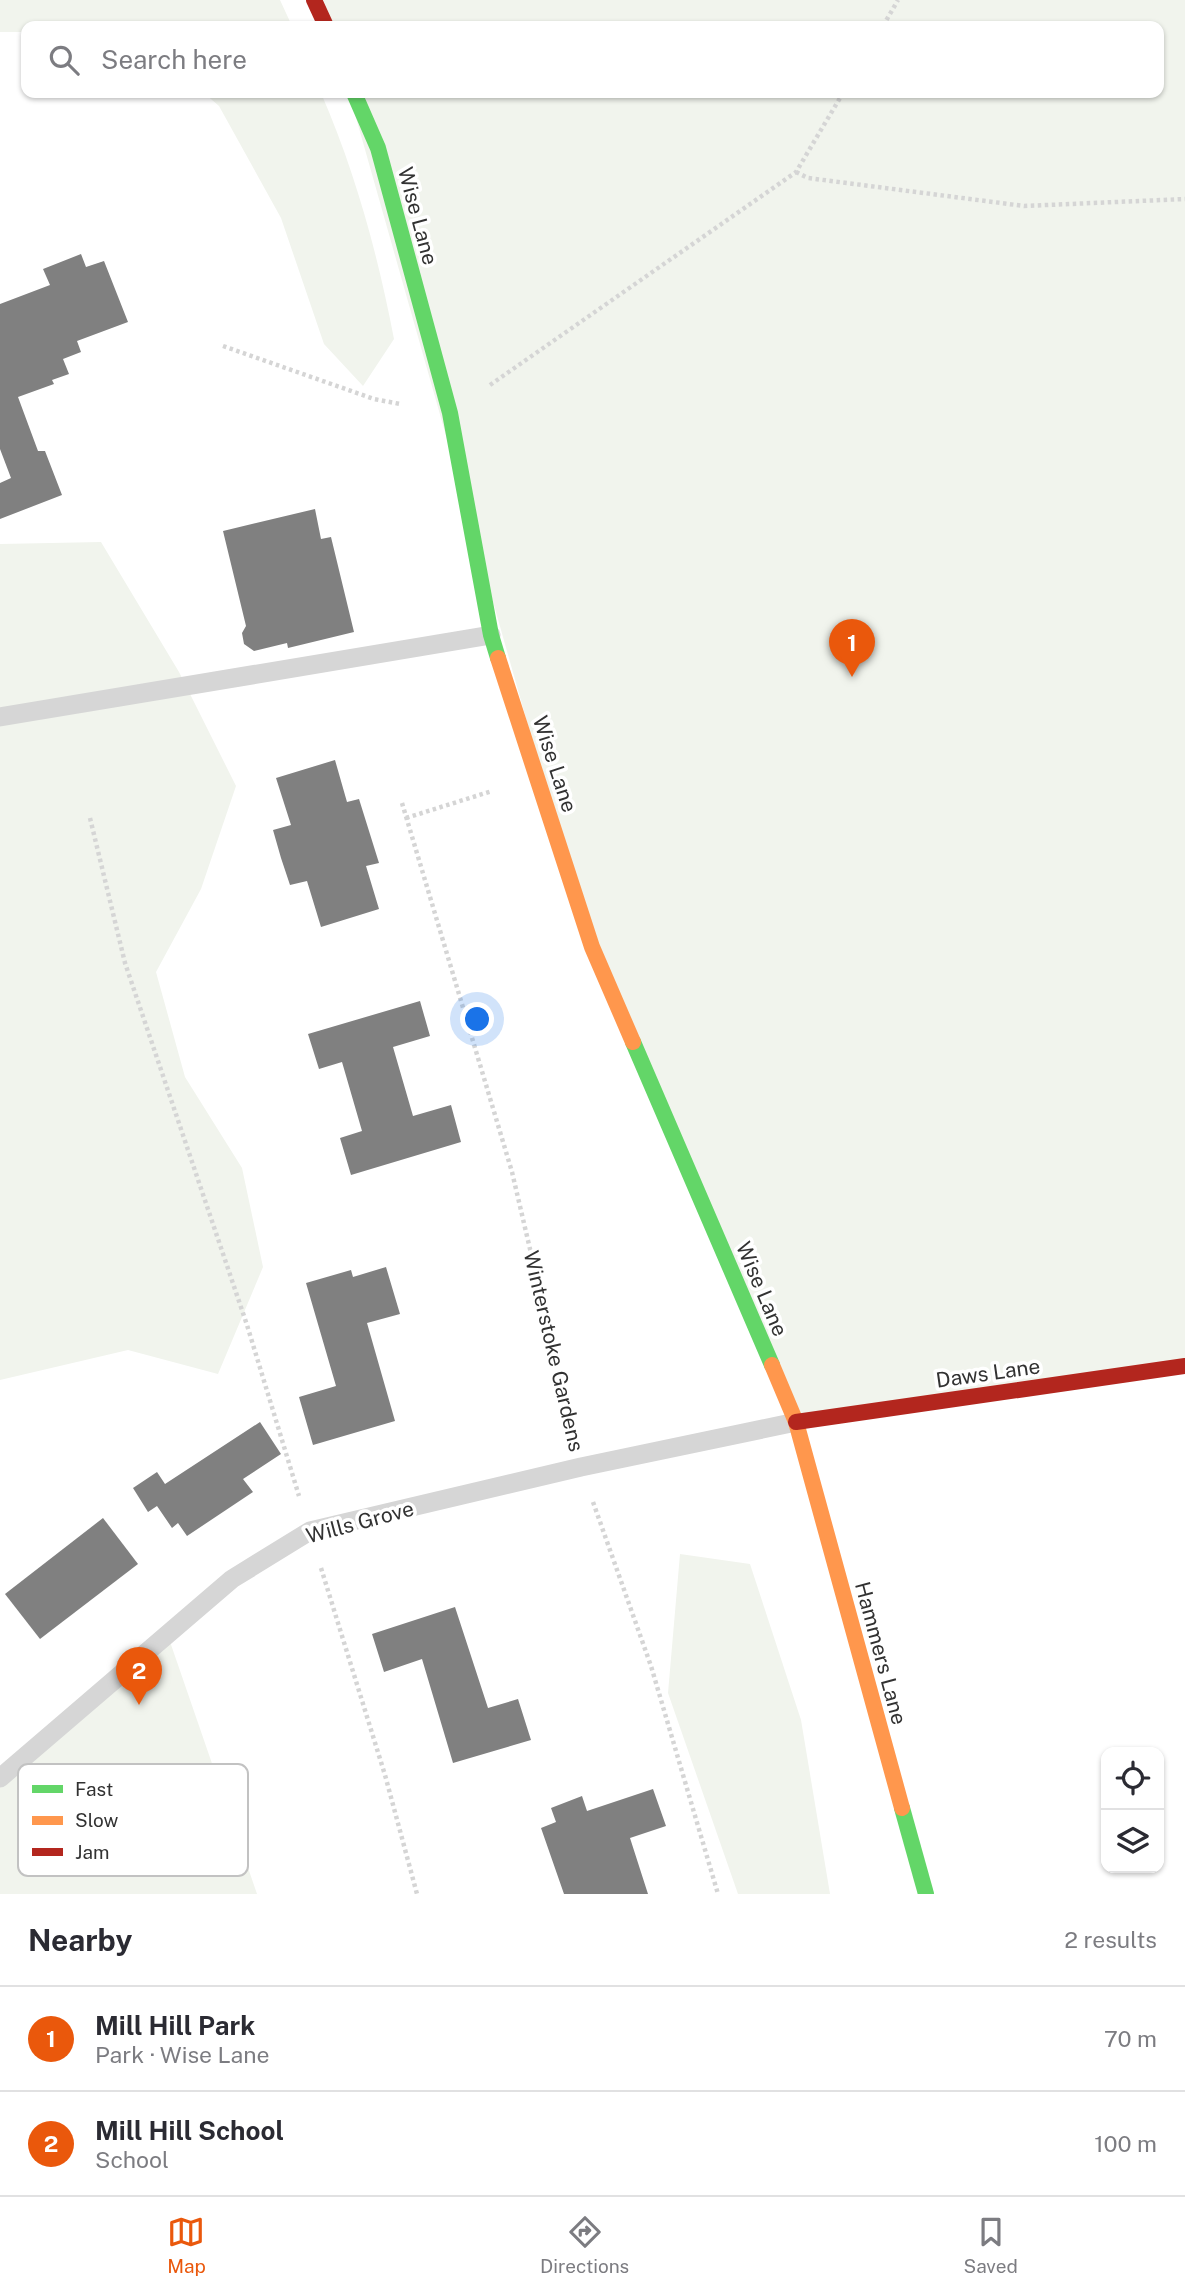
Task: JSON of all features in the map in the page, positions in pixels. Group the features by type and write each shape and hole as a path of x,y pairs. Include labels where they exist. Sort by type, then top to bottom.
{"street":[{"path":"314,0 324,21"},
{"name":"Wise Lane","path":"356,98 378,148 450,413 491,635 592,947 796,1422"},
{"name":"Daws Lane","path":"796,1422 1185,1366"},
{"name":"Hammers Lane","path":"796,1422 926,1894"}],"lane":[{"path":"0,718 491,635"},
{"name":"Wills Grove","path":"0,1778 232,1579 310,1531 581,1467 796,1422"}],"path":[{"path":"886,21 898,0"},
{"path":"223,346 374,399 450,413 796,172 840,98"},
{"path":"796,172 808,178 1024,206 1185,199"},
{"path":"406,818 472,797"},
{"name":"Winterstoke Gardens","path":"402,803 512,1172 581,1467 651,1666 718,1894"},
{"path":"90,818 125,963 247,1325 385,1775 417,1894"}],"shaded area":[{"path":"0,0 280,0 290,21 21,21 21,32 0,32"},
{"path":"312,0 1185,0 1185,1366 796,1422 589,941 350,98 1164,98 1164,21 321,21"},
{"path":"210,98 323,98 364,214 394,339 363,386 324,344 281,218 219,106"},
{"path":"101,542 179,672 236,786 201,889 156,972 185,1077 242,1168 263,1267 218,1374 128,1350 0,1380 0,544"},
{"path":"680,1554 750,1564 801,1720 830,1894 738,1894 668,1693"},
{"path":"167,1633 212,1764 18,1764 18,1876 248,1876 248,1868 257,1894 0,1894 0,1777"}],"building":[{"path":"81,254 86,267 104,261 128,322 77,341 81,352 63,359 69,374 52,380 54,384 18,397 38,451 45,451 62,495 0,519 0,483 11,478 0,449 0,304 50,285 43,269"},
{"path":"315,509 321,539 331,537 354,632 288,648 287,643 254,651 244,644 242,633 246,626 223,531"},
{"path":"335,760 347,802 359,799 379,863 366,866 379,909 321,927 307,881 290,885 281,858 273,830 291,825 276,778"},
{"path":"420,1001 430,1036 393,1047 413,1116 451,1105 461,1142 351,1175 340,1138 362,1131 342,1062 319,1069 308,1034"},
{"path":"386,1267 400,1314 367,1323 395,1421 313,1445 299,1397 336,1386 306,1283 351,1270 353,1277"},
{"path":"260,1422 281,1454 243,1479 253,1492 187,1536 178,1523 172,1528 157,1506 148,1512 133,1488 157,1472 165,1484"},
{"path":"103,1518 138,1564 40,1639 5,1594"},
{"path":"455,1607 488,1708 518,1699 531,1740 453,1763 422,1659 384,1672 372,1634"},
{"path":"653,1789 666,1826 630,1838 648,1894 564,1894 541,1828 556,1822 551,1808 582,1796 587,1811"}],"traffic: fast":[{"path":"356,98 378,148 450,413 491,635 498,658"},
{"path":"633,1042 772,1365"},
{"path":"902,1808 926,1894"}],"traffic: slow":[{"path":"498,658 592,947 633,1042"},
{"path":"772,1365 796,1422 902,1808"}],"traffic: jam":[{"path":"314,0 324,21"},
{"path":"796,1422 1185,1366"}],"place":[{"name":"Mill Hill Park","path":"852,677"},
{"name":"Mill Hill School","path":"139,1705"}]}
